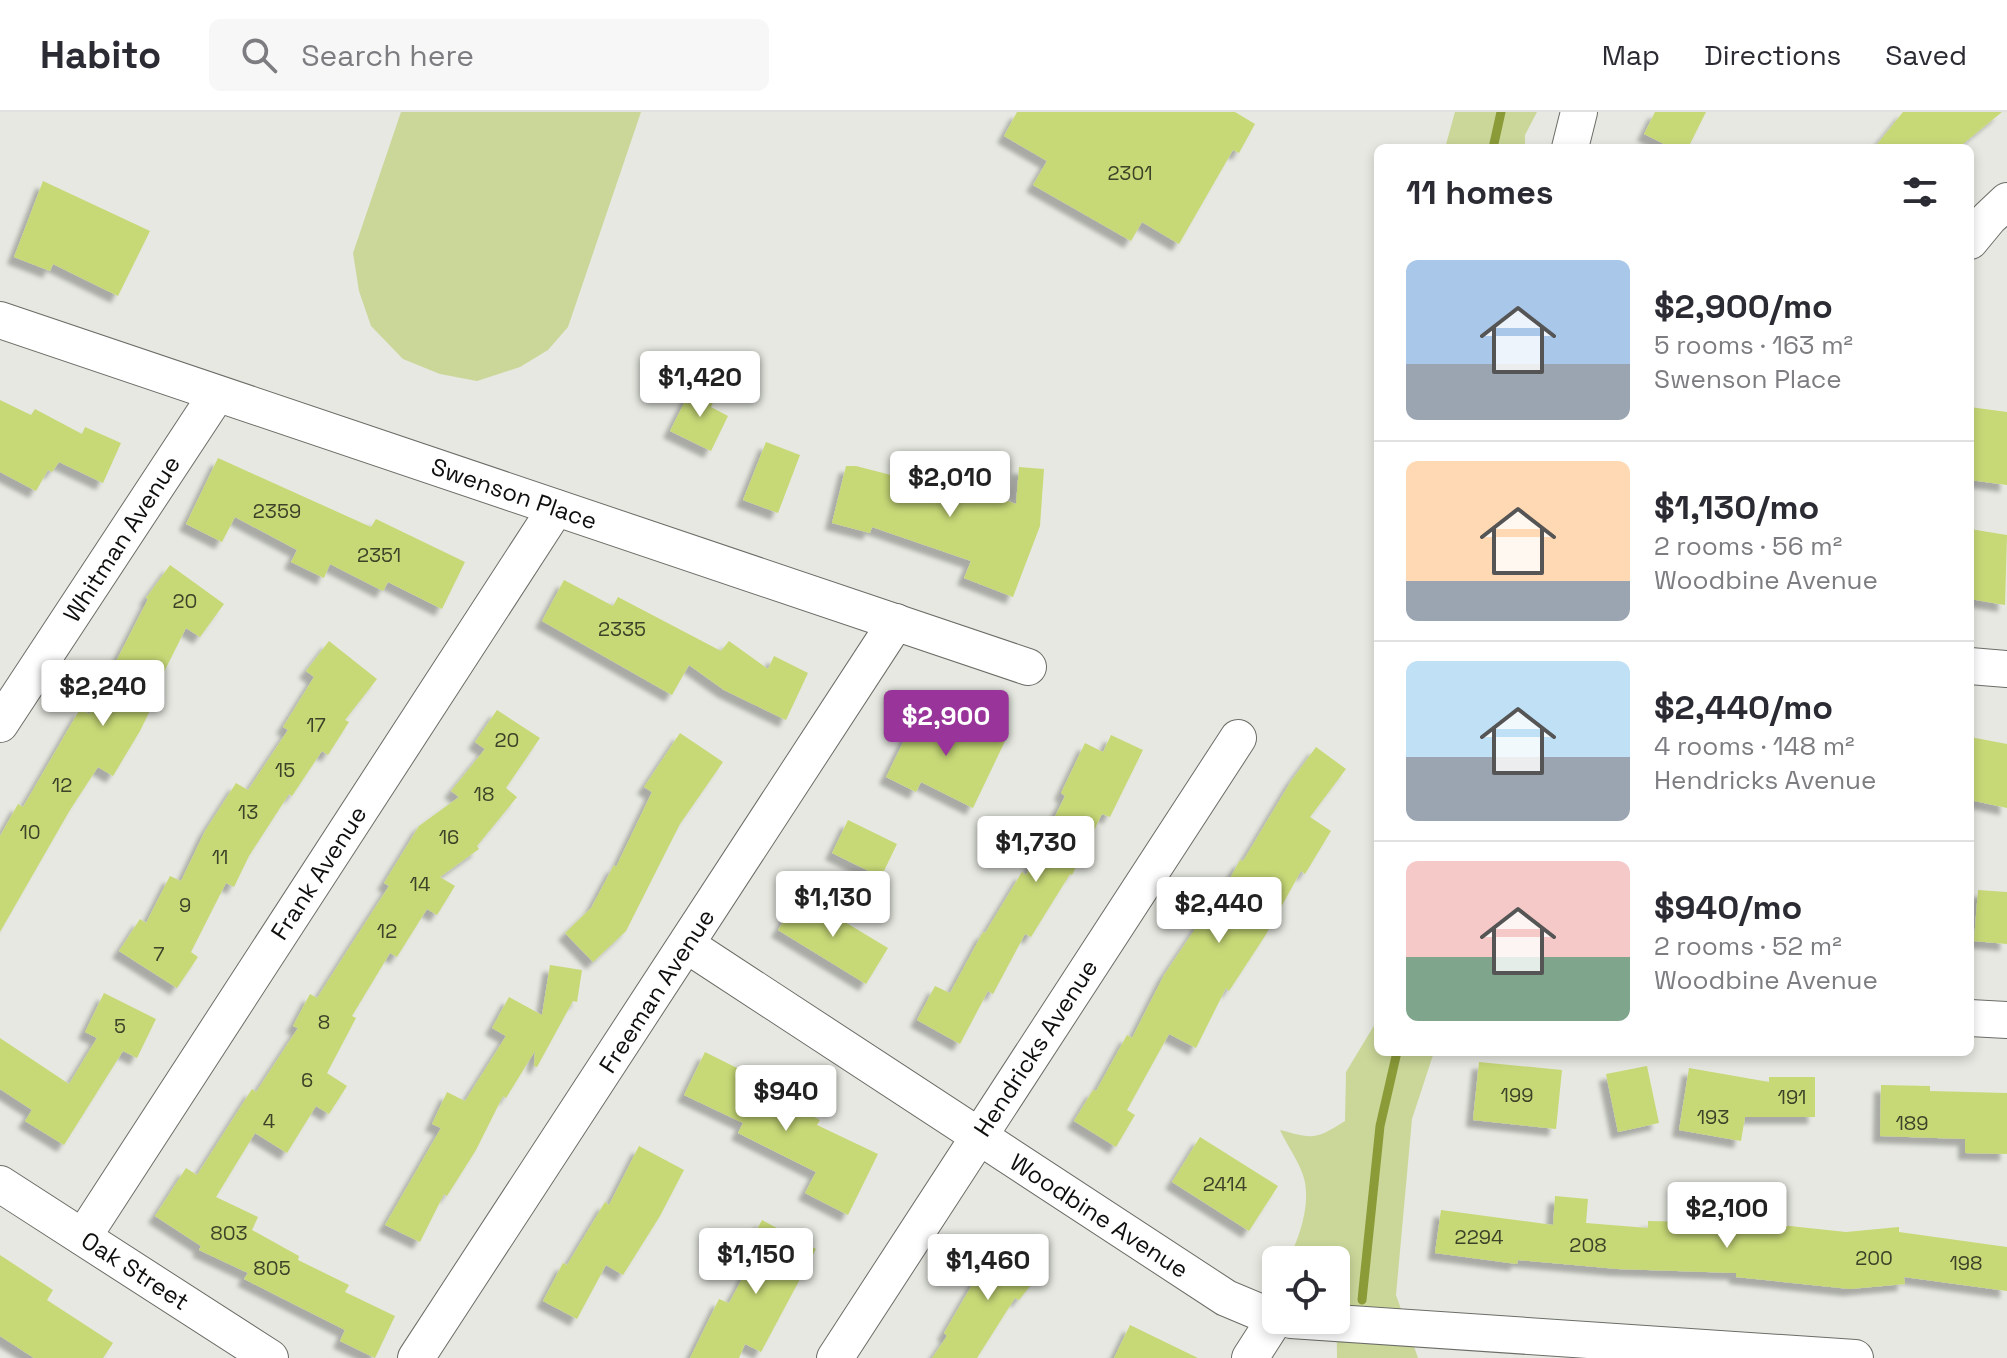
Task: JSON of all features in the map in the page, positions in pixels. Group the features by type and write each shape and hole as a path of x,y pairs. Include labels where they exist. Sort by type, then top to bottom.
{"street":[{"path":"1571,144 1579,112"},
{"path":"1974,236 2007,201"},
{"name":"Swenson Place","path":"0,320 1028,667"},
{"name":"Whitman Avenue","path":"0,724 217,394"},
{"name":"Frank Avenue","path":"83,1237 556,508"},
{"name":"Freeman Avenue","path":"416,1358 896,622"},
{"path":"1974,666 2007,669"},
{"name":"Hendricks Avenue","path":"835,1358 1238,738"},
{"name":"Woodbine Avenue","path":"687,945 1226,1298 1262,1312"},
{"path":"1974,1018 2007,1020"},
{"name":"Oak Street","path":"0,1184 270,1358"},
{"name":"Woodbine Avenue","path":"1350,1324 1855,1358"},
{"path":"1250,1358 1268,1334"}],"green space":[{"path":"401,112 641,112 568,327 548,350 520,367 477,381 440,374 403,359 371,326 359,291 353,253"},
{"path":"1455,112 1537,112 1525,135 1525,144 1446,144"},
{"path":"1374,1026 1374,1056 1433,1056 1412,1119 1396,1295 1418,1358 1337,1358 1337,1334 1350,1334 1350,1246 1295,1246 1305,1207 1305,1185 1301,1169 1280,1130 1314,1136 1345,1121 1346,1072"}],"building":[{"path":"1017,112 1235,112 1255,124 1239,153 1233,150 1179,244 1142,222 1131,241 1033,185 1047,161 1004,136"},
{"path":"1655,112 1706,112 1690,144 1664,144 1644,134"},
{"path":"1903,112 2002,112 1963,144 1877,144"},
{"path":"43,181 150,231 118,296 53,264 50,271 14,257"},
{"path":"694,383 717,394 711,407 728,416 711,451 670,431"},
{"path":"0,400 31,415 35,409 82,434 85,427 121,443 103,483 59,462 52,472 48,470 36,491 0,472"},
{"path":"1974,408 2007,412 2007,485 1974,481"},
{"path":"766,442 800,455 778,513 743,500"},
{"path":"218,458 371,527 376,519 465,562 442,609 388,582 383,591 330,564 324,578 291,562 297,550 235,517 222,542 186,524"},
{"path":"846,466 922,483 926,472 1016,504 1019,467 1044,469 1040,526 1013,597 964,578 971,561 872,527 870,533 832,523"},
{"path":"1974,530 2007,535 2005,605 1974,600"},
{"path":"170,565 224,604 200,637 186,628 156,688 160,690 140,731 113,776 98,767 0,932 0,836 18,804 23,807 80,709 89,714 146,598"},
{"path":"564,580 613,606 618,597 721,651 729,641 768,669 774,656 808,673 786,720 724,690 689,665 672,695 542,621"},
{"path":"329,641 377,679 345,720 349,722 328,755 322,751 292,796 289,794 249,856 234,887 226,883 191,952 198,957 177,988 119,951 140,919 146,923 170,876 181,881 205,831 236,783 248,790 288,730 283,727 314,677 306,671"},
{"path":"497,710 540,738 506,788 517,797 477,846 479,849 440,877 455,886 437,915 427,909 397,957 390,953 352,1016 356,1018 327,1073 347,1086 329,1114 316,1106 287,1153 255,1133 216,1197 258,1217 252,1230 299,1256 298,1260 349,1285 345,1292 395,1316 375,1358 340,1341 345,1330 244,1279 248,1273 199,1250 201,1246 155,1216 186,1168 197,1175 252,1089 256,1092 298,1028 293,1026 310,994 317,998 389,886 384,883 419,826 459,797 451,791 485,749 475,742"},
{"path":"919,710 965,733 971,722 1006,739 973,808 921,782 916,792 886,777"},
{"path":"680,733 723,762 680,824 626,931 593,962 565,933 591,908 614,865 616,867 652,792 644,787"},
{"path":"1111,735 1143,750 1110,817 1102,814 1072,875 1031,937 1025,934 993,994 988,991 960,1044 917,1020 935,986 950,993 983,932 1022,872 1026,875 1065,796 1061,793 1085,743 1103,752"},
{"path":"1974,738 2007,744 2007,808 1974,801"},
{"path":"1316,747 1346,769 1310,817 1331,831 1305,874 1301,871 1265,936 1229,991 1226,988 1196,1048 1169,1034 1127,1110 1135,1115 1116,1147 1074,1121 1093,1090 1096,1091 1127,1035 1132,1038 1164,975 1203,917 1207,920 1240,860 1243,861 1291,781"},
{"path":"848,820 897,844 881,877 832,853"},
{"path":"1978,890 2007,892 2007,944 1974,941"},
{"path":"800,895 888,948 866,984 778,930"},
{"path":"550,965 582,970 577,1002 573,1001 537,1067 534,1066 535,1051 506,1098 503,1096 476,1150 447,1196 444,1194 420,1242 385,1225 441,1128 432,1124 447,1092 465,1101 506,1036 492,1028 509,997 542,1015"},
{"path":"104,993 156,1019 137,1058 123,1051 64,1145 25,1121 32,1110 0,1089 0,1038 69,1084 97,1038 85,1032"},
{"path":"705,1052 739,1069 735,1077 820,1120 817,1125 878,1154 848,1215 805,1193 816,1172 738,1133 743,1123 684,1095"},
{"path":"1479,1062 1562,1070 1556,1129 1473,1120"},
{"path":"1647,1066 1659,1123 1618,1132 1606,1074"},
{"path":"1689,1068 1769,1082 1769,1077 1815,1077 1815,1117 1745,1117 1741,1141 1679,1130"},
{"path":"1881,1085 1930,1086 1930,1091 2007,1093 2007,1154 1965,1153 1965,1139 1880,1136"},
{"path":"1200,1137 1278,1186 1249,1231 1172,1182"},
{"path":"639,1146 684,1170 623,1275 606,1265 577,1319 543,1301 563,1263 567,1265 605,1202 609,1205"},
{"path":"1555,1196 1588,1199 1586,1223 1648,1228 1648,1221 1742,1221 1846,1232 1899,1227 1899,1232 2007,1247 2007,1291 1904,1277 1905,1284 1850,1289 1736,1277 1736,1273 1618,1269 1518,1260 1517,1264 1435,1253 1441,1210 1553,1225"},
{"path":"762,1220 816,1249 761,1352 745,1344 739,1358 690,1358 719,1299 729,1303 756,1253 747,1248"},
{"path":"1005,1239 1044,1268 1019,1300 1015,1298 977,1358 932,1358 947,1336 944,1333 980,1271"},
{"path":"0,1255 53,1290 47,1300 113,1343 103,1358 34,1358 0,1336"},
{"path":"1130,1325 1198,1358 1114,1358"}],"waterway":[{"path":"1494,144 1501,112"},
{"path":"1362,1300 1380,1126 1396,1056"}]}
